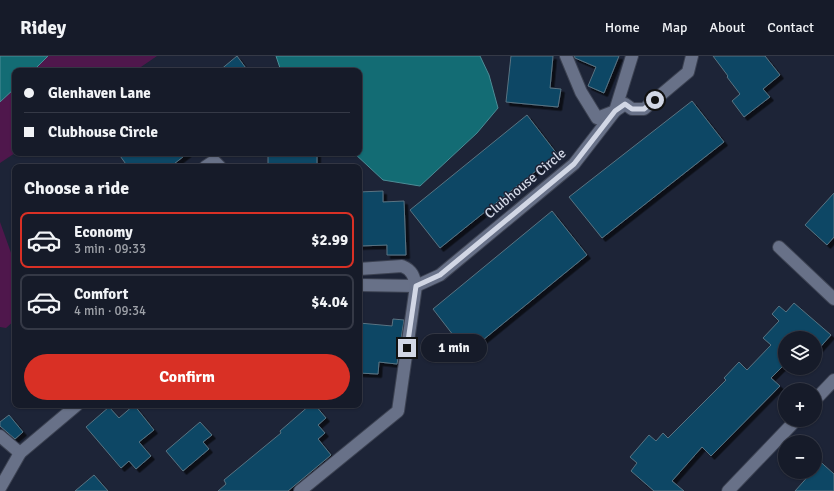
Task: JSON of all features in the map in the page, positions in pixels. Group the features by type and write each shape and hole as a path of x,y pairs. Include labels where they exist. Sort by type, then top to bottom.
{"street":[{"path":"566,56 581,92 597,118 615,111 625,104 632,109 644,109 688,72 692,56"},
{"name":"Clubhouse Circle","path":"362,285 416,286 440,275 574,164 615,111 632,56"},
{"path":"779,247 834,299"},
{"path":"300,491 398,411 416,286 413,273 408,268 402,266 362,269"},
{"path":"822,393 834,380"},
{"path":"0,488 20,453 73,408"},
{"path":"728,491 789,427"},
{"path":"0,436 20,453"}],"shaded area":[{"path":"0,56 157,56 139,68 12,68 12,155 0,163"},
{"path":"0,56 48,56 36,68 12,68 12,91 0,102"},
{"path":"276,56 480,56 489,75 498,108 477,133 420,186 383,180 357,156 362,156 362,68 280,68"},
{"path":"0,222 12,256 12,323 6,328 0,327"}],"building":[{"path":"237,56 246,68 223,68"},
{"path":"511,56 553,56 550,88 561,89 558,107 506,102"},
{"path":"574,56 619,56 604,93 588,86 596,67 575,58"},
{"path":"713,56 765,56 780,75 763,89 770,97 744,117 732,101 740,94"},
{"path":"692,101 724,142 602,238 569,197"},
{"path":"527,115 557,154 440,248 410,210"},
{"path":"120,156 184,156 174,164 126,164"},
{"path":"268,156 317,156 317,164 268,164"},
{"path":"383,191 383,202 404,201 406,255 387,255 387,245 362,246 362,192"},
{"path":"834,193 834,237 827,245 805,225"},
{"path":"552,211 587,255 467,353 433,309"},
{"path":"794,303 831,335 822,345 822,331 778,331 778,371 771,378 778,384 778,388 711,456 702,447 672,481 684,491 654,491 631,471 637,463 630,457 649,435 656,441 663,433 668,438 726,380 724,378 739,362 747,370 771,345 763,338 779,321 772,314 779,306 786,312"},
{"path":"393,319 404,320 397,364 379,362 378,374 362,373 362,323 392,326"},
{"path":"108,408 110,408 119,418 131,408 136,408 154,430 139,442 151,456 136,469 129,461 121,468 86,427"},
{"path":"307,408 318,408 326,418 318,425 325,433 318,439 331,455 288,491 218,491 226,484 224,480 281,433 280,431"},
{"path":"9,415 23,432 15,439 0,426 0,422"},
{"path":"200,422 212,435 203,442 209,449 183,471 166,451"},
{"path":"822,463 834,474 834,491 795,491 806,479 822,479"},
{"path":"94,475 108,491 75,491"}],"route":[{"path":"407,348 416,286 440,275 574,164 615,111 625,104 632,109 644,109 655,100"}]}
